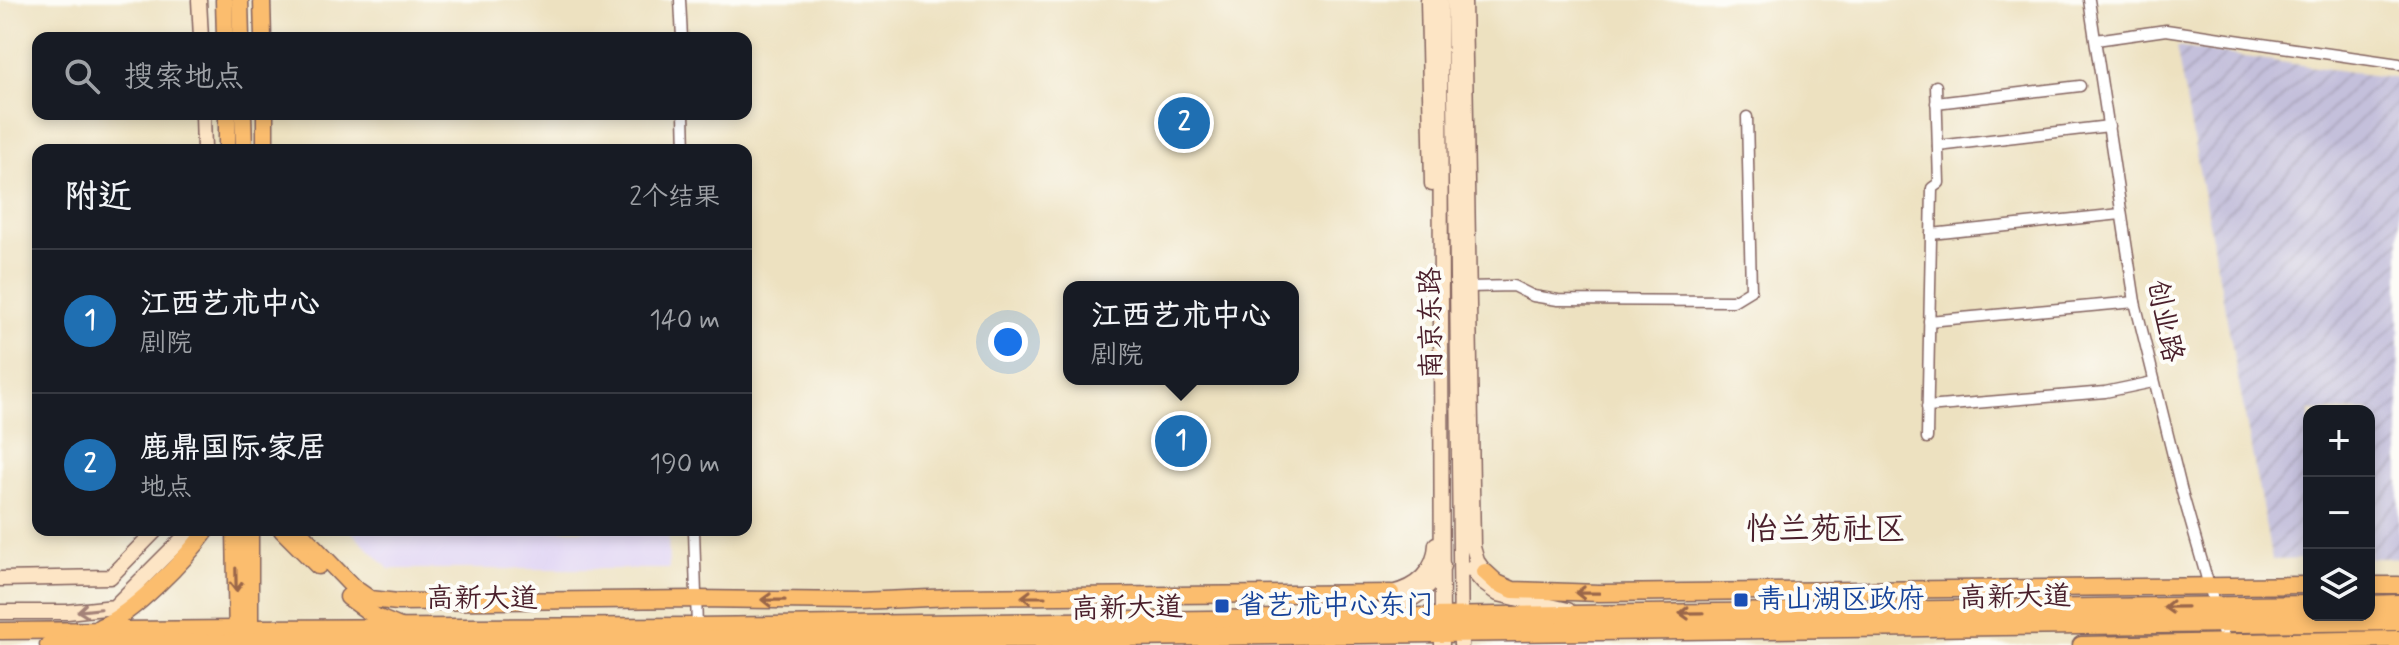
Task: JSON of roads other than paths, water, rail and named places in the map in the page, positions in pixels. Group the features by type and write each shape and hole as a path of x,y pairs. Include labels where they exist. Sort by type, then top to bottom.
{"highway":[{"path":"2375,605 2399,604"},
{"name":"高新大道","path":"399,638 697,627 1336,626 1451,631 2201,637 2216,615 2303,606"},
{"name":"高新大道","path":"1451,631 1588,614 2216,615 2399,621"},
{"name":"高新大道","path":"244,639 1046,641 1336,626"}],"main road":[{"path":"199,0 201,32"},
{"path":"224,0 225,32"},
{"path":"240,0 241,32"},
{"path":"262,0 263,32"},
{"path":"304,536 353,587 370,599 398,602 859,601 953,597 1391,593 1409,589 1431,566 1436,550 1435,308 1428,0"},
{"name":"南京东路","path":"1440,0 1443,566 1451,631"},
{"name":"南京东路","path":"1451,631 1460,524 1454,0"},
{"path":"1464,0 1473,547 1477,561 1497,583 1513,590 1569,593 2303,585"},
{"path":"203,120 204,144"},
{"path":"227,120 227,144"},
{"path":"243,120 244,144"},
{"path":"265,120 265,144"},
{"path":"1460,524 1467,564 1483,583 1498,594 1588,614"},
{"path":"0,579 110,577 150,536"},
{"path":"0,612 67,612 114,607 185,536"},
{"path":"92,640 144,598 201,536"},
{"path":"235,536 244,639"},
{"path":"244,639 250,536"},
{"path":"288,536 345,595 399,638"},
{"path":"1336,626 1403,606 1433,582 1443,566"},
{"path":"2375,585 2399,585"},
{"path":"1336,626 1375,645"},
{"name":"高新大道","path":"0,631 92,640 244,639"},
{"path":"1514,645 1546,631"},
{"path":"2081,645 2201,637 2225,644 2399,639"},
{"name":"高新大道","path":"48,645 92,640"}],"street":[{"path":"680,0 682,32"},
{"name":"创业路","path":"2089,0 2135,302 2153,382 2225,644"},
{"path":"2096,40 2166,30 2399,64"},
{"path":"1927,438 1932,188 1939,183 1936,86"},
{"path":"1936,103 2080,86"},
{"path":"1468,287 1513,286 1533,296 1558,300 1733,301 1751,290 1747,117"},
{"path":"684,120 685,144"},
{"path":"1938,146 2109,126"},
{"path":"1931,234 2121,214"},
{"path":"1929,321 2135,302"},
{"path":"1927,407 2105,392 2153,382"},
{"path":"1460,489 1470,438"},
{"path":"694,536 697,627"}],"place":[{"name":"鹿鼎国际·家居","path":"1184,123"},
{"name":"江西艺术中心","path":"1181,441"},
{"name":"青山湖区政府","path":"1741,600"},
{"name":"省艺术中心东门","path":"1222,606"}],"district":[{"name":"怡兰苑社区","path":"1826,530"}]}
